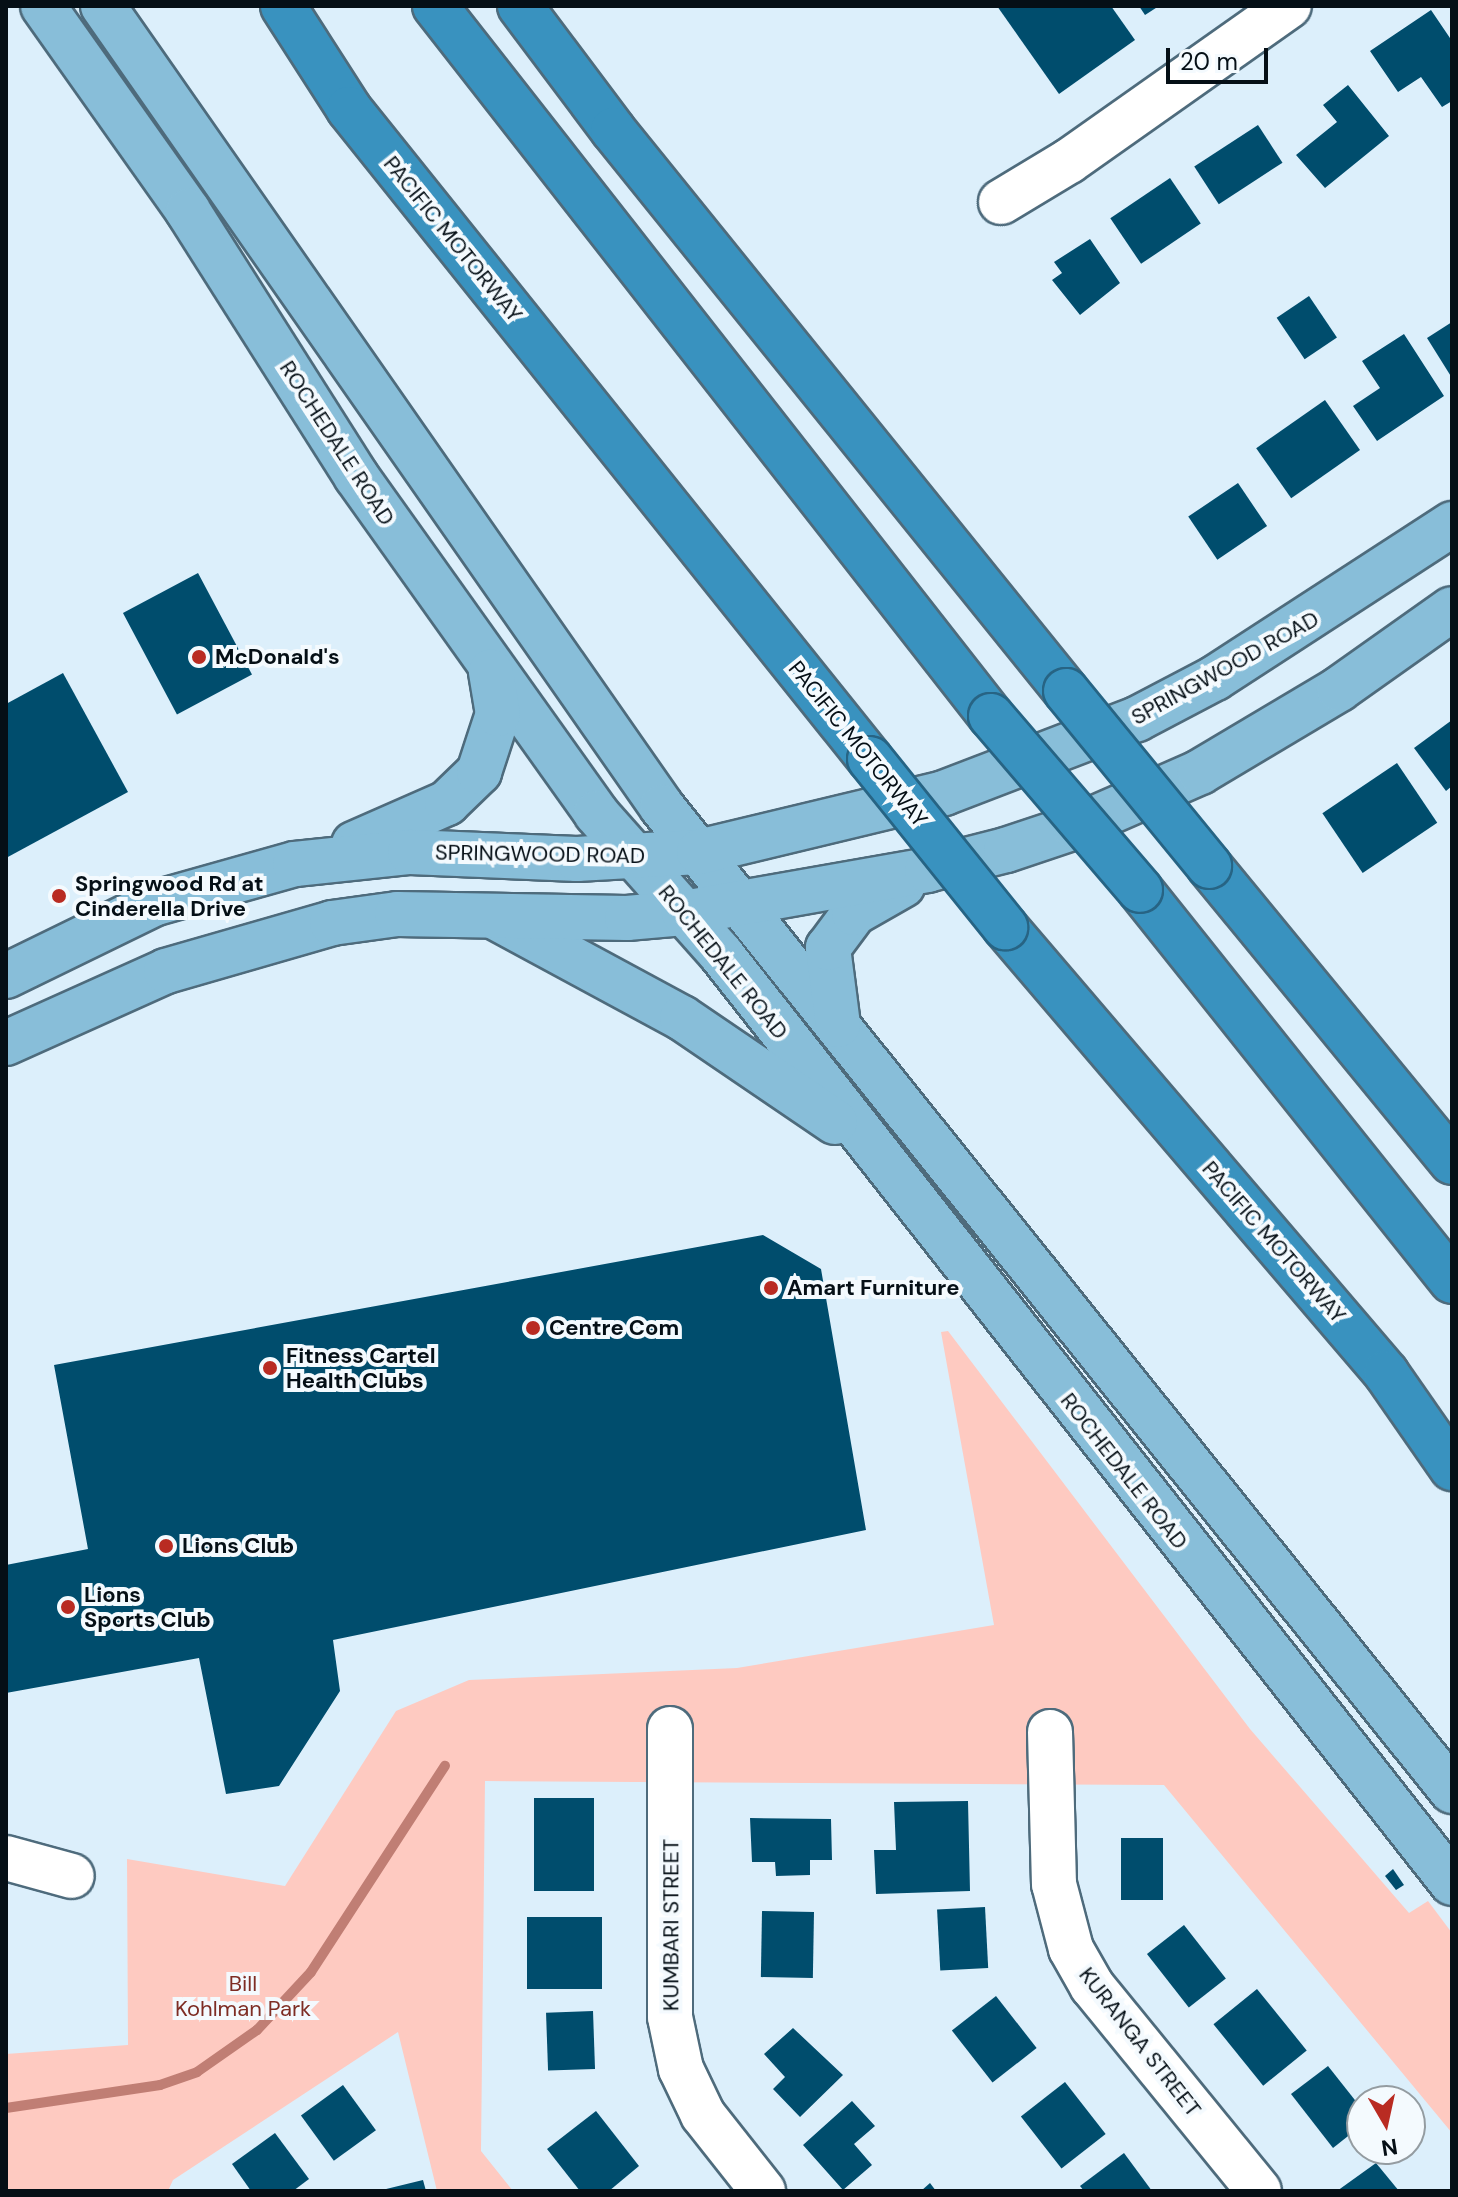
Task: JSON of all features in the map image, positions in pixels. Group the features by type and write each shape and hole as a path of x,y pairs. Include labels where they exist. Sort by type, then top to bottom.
{"highway":[{"name":"PACIFIC MOTORWAY","path":"283,6 349,109 1005,927 1386,1373 1452,1468"},
{"path":"435,6 991,716 1140,890 1452,1281"},
{"path":"520,6 613,130 1452,1162"}],"main road":[{"name":"ROCHEDALE ROAD","path":"43,6 188,211 356,476 489,668 596,813 684,913 1452,1883"},
{"path":"103,6 405,445 699,852 838,1031 1452,1791"},
{"name":"SPRINGWOOD ROAD","path":"6,976 156,903 295,864 410,852 636,858 699,852 944,793 1137,719 1316,617 1452,524"},
{"path":"838,1031 828,948 839,928 894,888 1075,827 1200,772 1339,689 1452,609"},
{"path":"328,859 434,810 471,782 487,759 498,714 489,668"},
{"path":"6,1043 166,971 262,940 397,914 627,918 684,913 969,861"},
{"path":"490,914 682,1018 869,1147"}],"street":[{"path":"1001,202 1069,161 1289,6"},
{"name":"KUMBARI STREET","path":"670,1729 670,2017 681,2069 703,2115 763,2191"},
{"name":"KURANGA STREET","path":"1050,1732 1054,1884 1071,1949 1092,1986 1259,2191"},
{"path":"6,1858 72,1876"}],"green space":[{"name":"Bill Kohlman Park","path":"948,1331 1250,1729 1409,1913 1428,1901 1452,1933 1452,2133 1426,2102 1426,2085 1412,2085 1164,1785 485,1781 481,2151 513,2191 437,2191 398,2032 173,2180 168,2191 6,2191 6,2054 128,2045 127,1859 285,1886 396,1711 469,1680 737,1668 994,1625 941,1332"}],"building":[{"path":"997,6 1111,6 1135,40 1059,94"},
{"path":"1139,6 1159,6 1145,15"},
{"path":"1431,10 1452,41 1452,101 1442,107 1421,77 1398,92 1370,51"},
{"path":"1348,85 1389,136 1325,188 1296,155 1337,122 1323,105"},
{"path":"1258,125 1283,163 1219,204 1194,166"},
{"path":"1170,178 1201,224 1141,264 1110,218"},
{"path":"1090,239 1120,283 1080,315 1052,280 1062,273 1054,262"},
{"path":"1309,296 1337,337 1305,359 1277,318"},
{"path":"1452,322 1452,378 1427,338"},
{"path":"1404,334 1444,396 1377,441 1353,406 1380,388 1362,361"},
{"path":"1325,400 1360,450 1291,498 1256,448"},
{"path":"1238,483 1267,526 1217,560 1188,517"},
{"path":"198,573 252,675 177,714 123,613"},
{"path":"63,673 128,792 6,858 6,704"},
{"path":"1452,720 1452,786 1446,791 1414,748"},
{"path":"1397,763 1437,823 1363,873 1322,813"},
{"path":"763,1235 821,1269 866,1530 333,1640 340,1691 279,1786 226,1794 199,1658 6,1693 6,1565 88,1549 54,1365"},
{"path":"534,1798 594,1798 594,1891 534,1891"},
{"path":"968,1801 970,1891 876,1894 874,1850 896,1850 894,1802"},
{"path":"750,1818 831,1819 832,1860 810,1860 810,1875 776,1876 775,1862 752,1862"},
{"path":"1121,1838 1163,1838 1163,1900 1121,1900"},
{"path":"1393,1869 1404,1885 1396,1890 1385,1876"},
{"path":"985,1907 988,1968 940,1970 937,1910"},
{"path":"762,1911 814,1912 813,1978 761,1977"},
{"path":"527,1917 602,1917 602,1989 527,1989"},
{"path":"1184,1925 1226,1979 1189,2008 1147,1954"},
{"path":"1257,1989 1307,2050 1263,2086 1213,2024"},
{"path":"996,1996 1037,2048 993,2082 952,2030"},
{"path":"593,2011 595,2069 548,2071 546,2013"},
{"path":"793,2028 843,2075 800,2117 773,2089 785,2077 764,2054"},
{"path":"1328,2066 1346,2089 1346,2138 1333,2148 1291,2094"},
{"path":"1065,2082 1106,2134 1062,2168 1021,2116"},
{"path":"343,2085 376,2130 334,2161 301,2116"},
{"path":"852,2101 875,2126 854,2144 872,2165 843,2190 803,2145"},
{"path":"596,2111 639,2166 609,2191 580,2191 547,2149"},
{"path":"275,2133 309,2179 293,2191 251,2191 232,2164"},
{"path":"1124,2153 1152,2191 1084,2191 1080,2186"},
{"path":"1378,2165 1399,2191 1337,2191"},
{"path":"423,2180 426,2191 382,2190"},
{"path":"930,2183 936,2191 921,2191"}],"waterway":[{"path":"6,2108 160,2085 197,2072 257,2030 311,1972 445,1766"}],"place":[{"name":"McDonald's","path":"199,657"},
{"name":"Springwood Rd at Cinderella Drive","path":"59,896"},
{"name":"Amart Furniture","path":"771,1288"},
{"name":"Centre Com","path":"533,1328"},
{"name":"Fitness Cartel Health Clubs","path":"270,1368"},
{"name":"Lions Club","path":"166,1546"},
{"name":"Lions Sports Club","path":"68,1607"}]}
